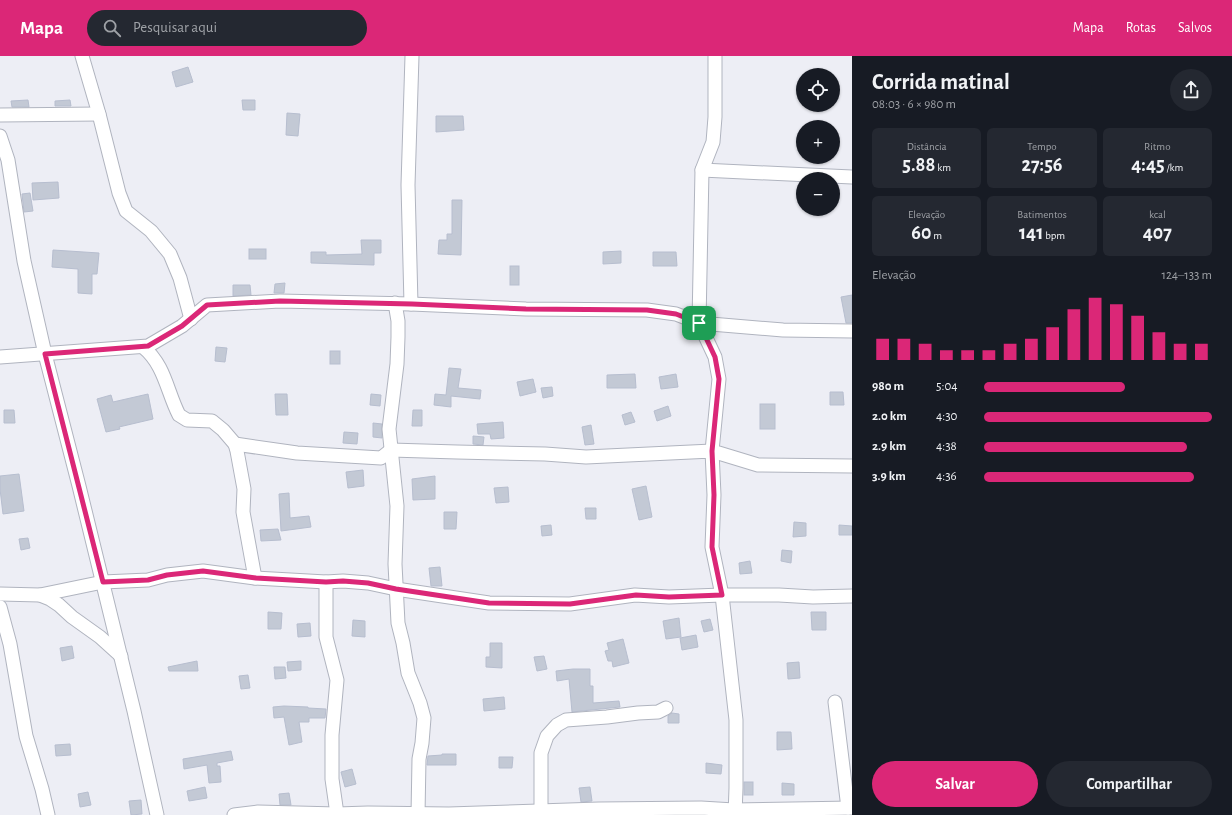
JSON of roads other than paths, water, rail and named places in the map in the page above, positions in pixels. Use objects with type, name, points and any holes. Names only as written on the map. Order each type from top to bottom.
[{"type":"street","points":[[82,56],[99,114],[119,193],[126,211],[151,231],[170,254],[180,278],[191,318]]},
{"type":"street","points":[[412,56],[408,185],[412,304]]},
{"type":"street","points":[[715,56],[715,117],[713,142],[702,170],[699,323],[715,357],[719,379],[712,451],[714,495],[712,547],[722,595],[736,720],[735,813]]},
{"type":"street","points":[[0,115],[99,114]]},
{"type":"street","points":[[0,136],[8,160],[24,262],[45,354],[103,582],[158,815]]},
{"type":"street","points":[[702,170],[852,177]]},
{"type":"street","points":[[0,357],[143,347],[148,346],[170,334],[207,305],[280,301],[394,303],[526,309],[647,310],[676,314],[699,323],[783,330],[852,331]]},
{"type":"street","points":[[394,303],[398,321],[397,364],[389,429],[396,506],[396,589],[398,623],[408,673],[420,703],[424,718],[419,759],[418,814]]},
{"type":"street","points":[[143,347],[159,364],[179,415],[187,420],[212,421],[223,430],[235,444],[244,489],[243,512],[256,578]]},
{"type":"street","points":[[235,444],[297,454],[381,458],[391,450],[545,454],[586,457],[712,451],[758,465],[852,466]]},
{"type":"street","points":[[0,594],[40,595],[103,582],[148,580],[167,575],[203,571],[256,578],[368,583],[396,589],[489,603],[570,604],[636,595],[669,597],[722,595],[779,595],[813,597],[852,596]]},
{"type":"street","points":[[326,582],[326,637],[337,680],[332,735],[332,779],[337,814]]},
{"type":"street","points":[[40,595],[59,605],[72,617],[100,637],[120,656]]},
{"type":"street","points":[[0,607],[10,644],[26,736],[48,815]]},
{"type":"street","points":[[234,815],[656,812],[701,808],[735,813],[850,808],[835,702]]},
{"type":"street","points":[[541,813],[541,753],[547,736],[557,725],[566,720],[607,718],[638,712],[658,712],[666,708]]}]
